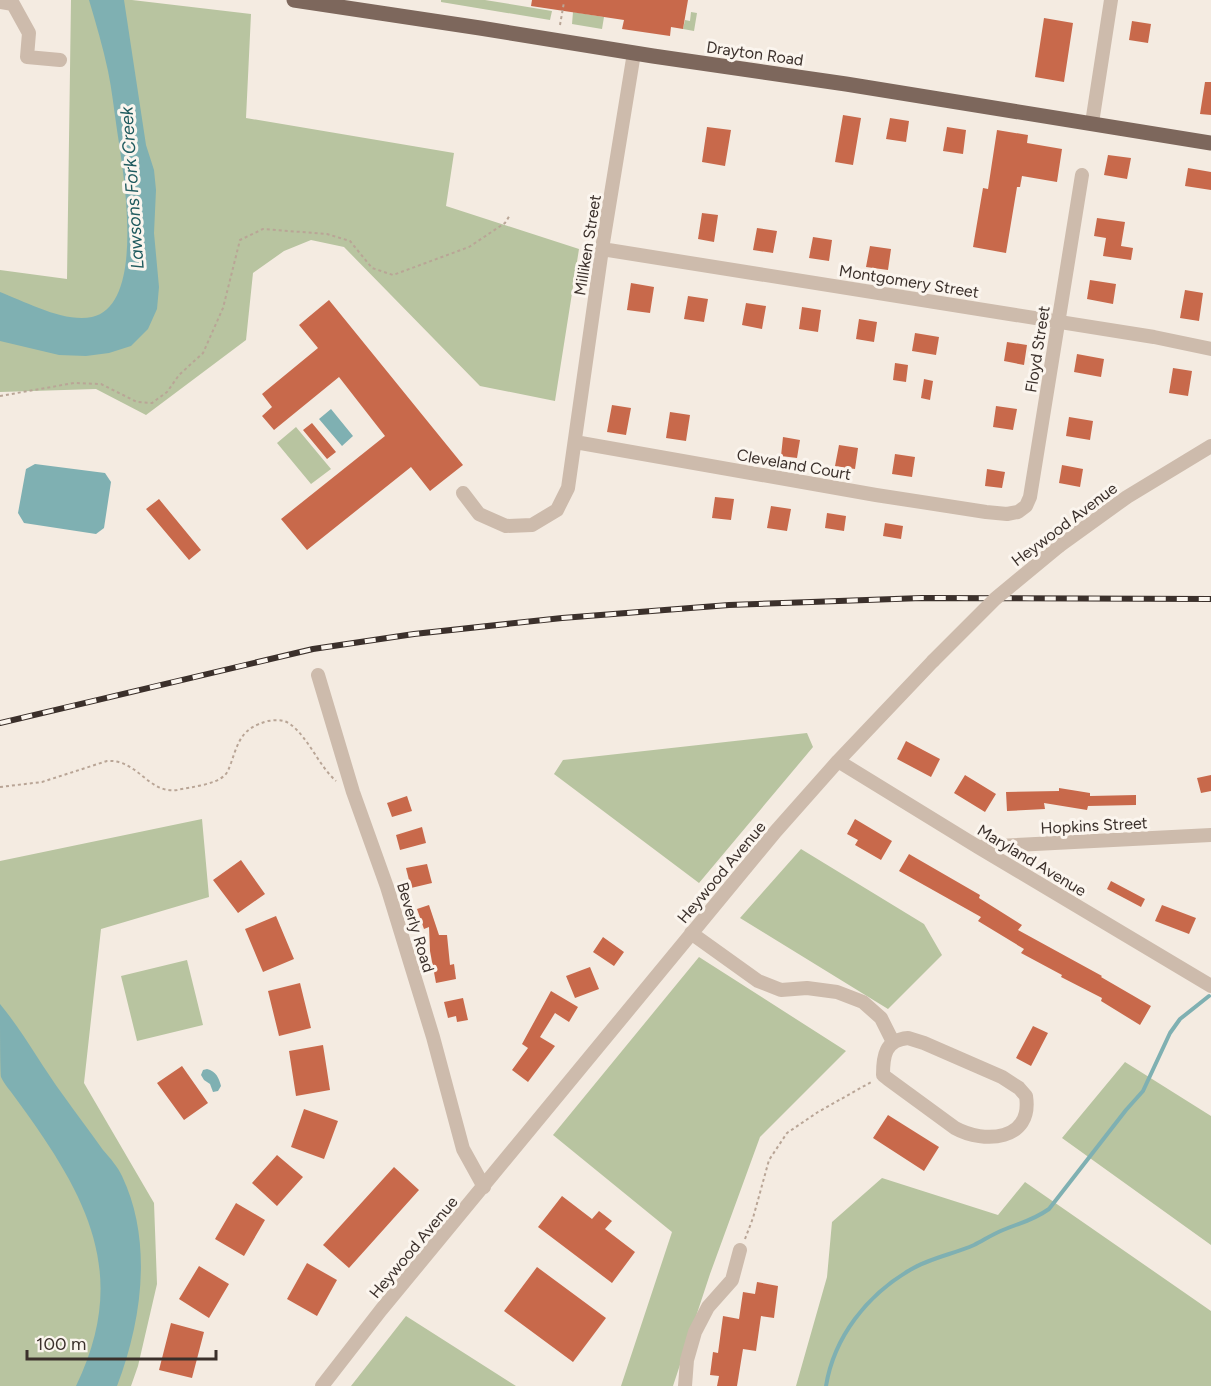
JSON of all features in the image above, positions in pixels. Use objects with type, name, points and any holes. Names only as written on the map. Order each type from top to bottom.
[{"type":"main road","name":"Drayton Road","points":[[294,0],[846,84],[1211,143]]},
{"type":"street","points":[[1092,123],[1111,0]]},
{"type":"street","points":[[0,2],[13,4],[29,33],[27,57],[60,60]]},
{"type":"street","name":"Milliken Street","points":[[463,493],[479,513],[506,526],[532,525],[557,510],[569,483],[602,249],[634,53]]},
{"type":"street","name":"Floyd Street","points":[[1007,514],[1022,510],[1030,497],[1082,175]]},
{"type":"street","name":"Montgomery Street","points":[[602,249],[1058,321],[1211,349]]},
{"type":"street","name":"Cleveland Court","points":[[575,442],[876,495],[1007,514]]},
{"type":"street","name":"Heywood Avenue","points":[[322,1386],[381,1310],[838,760],[995,599],[1059,546],[1127,496],[1211,446]]},
{"type":"street","name":"Beverly Road","points":[[318,675],[353,792],[387,886],[433,1037],[463,1149],[484,1187]]},
{"type":"street","name":"Maryland Avenue","points":[[838,760],[978,847],[1211,986]]},
{"type":"street","name":"Hopkins Street","points":[[978,847],[1211,836]]},
{"type":"street","points":[[692,933],[758,981],[781,990],[807,988],[837,992],[863,1002],[881,1018],[893,1042]]},
{"type":"street","points":[[900,1039],[914,1039],[1002,1077],[1019,1088],[1026,1096],[1026,1112],[1018,1126],[1004,1135],[992,1138],[972,1136],[955,1128],[883,1075],[884,1054],[893,1042],[900,1039]]},
{"type":"street","points":[[685,1386],[687,1360],[695,1332],[708,1307],[732,1280],[740,1250]]},
{"type":"path","points":[[560,26],[564,2]]},
{"type":"path","points":[[0,396],[74,383],[101,384],[137,402],[152,403],[167,392],[179,375],[203,353],[223,308],[240,240],[263,229],[327,234],[350,241],[372,268],[393,275],[469,247],[506,223],[510,215]]},
{"type":"path","points":[[0,787],[42,782],[107,761],[117,760],[128,764],[155,786],[165,790],[219,780],[227,773],[238,741],[248,729],[275,720],[287,722],[297,729],[332,778],[343,788],[353,792]]},
{"type":"path","points":[[740,1250],[753,1218],[769,1160],[786,1133],[883,1075]]},
{"type":"green space","points":[[71,0],[132,0],[251,14],[246,118],[454,153],[446,206],[579,249],[555,401],[480,386],[344,247],[311,240],[284,251],[253,273],[246,340],[146,415],[96,389],[0,392],[0,270],[67,279]]},
{"type":"green space","points":[[441,0],[485,0],[552,11],[550,20],[441,2]]},
{"type":"green space","points":[[573,12],[604,17],[602,29],[572,24]]},
{"type":"green space","points":[[691,12],[697,13],[694,31],[683,29],[685,20],[690,21]]},
{"type":"green space","points":[[296,427],[331,469],[311,484],[277,443]]},
{"type":"green space","points":[[807,733],[813,747],[699,883],[554,774],[563,760]]},
{"type":"green space","points":[[202,819],[209,897],[101,929],[84,1083],[154,1203],[157,1284],[138,1366],[131,1386],[0,1386],[0,861]]},
{"type":"green space","points":[[801,849],[924,924],[942,955],[888,1009],[740,918]]},
{"type":"green space","points":[[699,957],[846,1051],[760,1137],[710,1274],[673,1386],[621,1386],[672,1232],[553,1135]]},
{"type":"green space","points":[[187,960],[203,1025],[137,1041],[121,976]]},
{"type":"green space","points":[[1125,1062],[1211,1116],[1211,1245],[1062,1138]]},
{"type":"green space","points":[[882,1178],[998,1215],[1025,1182],[1211,1311],[1211,1386],[796,1386],[827,1277],[832,1222]]},
{"type":"green space","points":[[406,1316],[516,1386],[351,1386]]},
{"type":"water","name":"Lawsons Fork Creek","points":[[89,0],[124,0],[146,145],[154,170],[156,190],[154,233],[159,287],[157,309],[148,329],[131,346],[109,353],[86,356],[59,355],[0,341],[0,292],[58,314],[81,318],[92,317],[109,307],[120,288],[126,263],[127,234],[123,174],[108,71]]},
{"type":"water","points":[[331,409],[353,436],[342,446],[319,419]]},
{"type":"water","points":[[35,464],[105,473],[111,482],[104,528],[96,534],[24,523],[18,513],[26,469]]},
{"type":"water","points":[[0,1004],[63,1095],[114,1163],[132,1201],[141,1254],[138,1308],[126,1361],[117,1386],[76,1386],[90,1351],[98,1319],[101,1287],[98,1257],[90,1227],[62,1168],[1,1077]]},
{"type":"water","points":[[203,1070],[213,1071],[218,1078],[221,1086],[218,1091],[213,1092],[210,1084],[201,1075]]},
{"type":"building","points":[[532,0],[688,0],[683,29],[671,27],[670,36],[622,29],[624,20],[531,6]]},
{"type":"building","points":[[1044,18],[1073,23],[1064,82],[1035,77]]},
{"type":"building","points":[[1132,21],[1151,24],[1148,43],[1129,40]]},
{"type":"building","points":[[1205,82],[1211,82],[1211,115],[1200,114]]},
{"type":"building","points":[[843,115],[861,118],[853,165],[835,162]]},
{"type":"building","points":[[890,118],[909,121],[906,142],[886,139]]},
{"type":"building","points":[[707,127],[731,130],[725,166],[702,162]]},
{"type":"building","points":[[947,127],[966,130],[963,154],[943,151]]},
{"type":"building","points":[[997,130],[1028,135],[1027,143],[1062,149],[1057,182],[1022,176],[1020,187],[1017,187],[1006,253],[973,247],[983,188],[988,189]]},
{"type":"building","points":[[1108,155],[1131,158],[1127,179],[1104,175]]},
{"type":"building","points":[[1188,168],[1211,172],[1211,190],[1185,186]]},
{"type":"building","points":[[702,213],[718,215],[714,242],[698,239]]},
{"type":"building","points":[[1097,218],[1125,222],[1121,246],[1133,248],[1131,260],[1103,256],[1106,238],[1094,236]]},
{"type":"building","points":[[757,228],[777,231],[773,253],[753,250]]},
{"type":"building","points":[[813,237],[832,240],[829,261],[809,258]]},
{"type":"building","points":[[870,246],[891,249],[888,270],[866,267]]},
{"type":"building","points":[[1090,280],[1116,284],[1113,304],[1087,299]]},
{"type":"building","points":[[631,283],[654,287],[650,313],[627,310]]},
{"type":"building","points":[[1185,290],[1203,293],[1199,321],[1180,318]]},
{"type":"building","points":[[688,296],[708,299],[704,322],[684,319]]},
{"type":"building","points":[[329,300],[463,465],[430,491],[411,467],[307,550],[281,519],[385,436],[339,377],[274,430],[262,416],[272,407],[262,394],[318,348],[299,325]]},
{"type":"building","points":[[746,303],[766,306],[762,329],[742,325]]},
{"type":"building","points":[[802,307],[821,310],[818,332],[799,329]]},
{"type":"building","points":[[859,319],[877,322],[874,342],[856,339]]},
{"type":"building","points":[[915,333],[939,337],[936,355],[912,351]]},
{"type":"building","points":[[1007,342],[1027,345],[1024,365],[1004,361]]},
{"type":"building","points":[[1077,354],[1104,359],[1101,377],[1074,372]]},
{"type":"building","points":[[895,363],[908,365],[906,382],[893,380]]},
{"type":"building","points":[[1173,368],[1192,371],[1188,396],[1169,393]]},
{"type":"building","points":[[924,379],[933,381],[930,400],[921,398]]},
{"type":"building","points":[[612,405],[631,408],[626,435],[607,432]]},
{"type":"building","points":[[996,406],[1017,409],[1013,430],[993,427]]},
{"type":"building","points":[[670,412],[690,415],[686,441],[666,438]]},
{"type":"building","points":[[1069,417],[1093,421],[1090,440],[1066,436]]},
{"type":"building","points":[[312,423],[336,452],[327,459],[303,430]]},
{"type":"building","points":[[783,437],[800,440],[797,458],[781,456]]},
{"type":"building","points":[[839,445],[858,448],[855,469],[835,466]]},
{"type":"building","points":[[895,454],[915,457],[912,477],[892,474]]},
{"type":"building","points":[[1062,465],[1083,469],[1080,487],[1059,483]]},
{"type":"building","points":[[987,469],[1005,472],[1002,488],[985,486]]},
{"type":"building","points":[[715,497],[734,499],[731,520],[712,518]]},
{"type":"building","points":[[159,499],[201,550],[189,560],[146,509]]},
{"type":"building","points":[[771,506],[791,509],[787,531],[767,528]]},
{"type":"building","points":[[827,513],[846,516],[844,531],[825,528]]},
{"type":"building","points":[[885,523],[903,526],[901,539],[883,536]]},
{"type":"building","points":[[906,741],[940,759],[931,777],[897,759]]},
{"type":"building","points":[[965,775],[996,794],[985,812],[954,793]]},
{"type":"building","points":[[1211,775],[1211,791],[1201,793],[1197,778]]},
{"type":"building","points":[[1059,788],[1090,793],[1090,796],[1136,795],[1136,805],[1088,806],[1087,810],[1044,803],[1045,809],[1007,811],[1006,792],[1059,791]]},
{"type":"building","points":[[407,796],[412,811],[392,817],[387,803]]},
{"type":"building","points":[[855,819],[892,841],[881,860],[855,845],[858,840],[847,834]]},
{"type":"building","points":[[422,827],[426,843],[400,850],[396,835]]},
{"type":"building","points":[[909,854],[980,895],[979,898],[1022,925],[1018,930],[1151,1006],[1140,1025],[1101,1001],[1102,998],[1021,953],[1024,949],[978,921],[981,917],[899,871]]},
{"type":"building","points":[[241,860],[265,894],[238,913],[213,880]]},
{"type":"building","points":[[427,864],[432,883],[411,888],[406,868]]},
{"type":"building","points":[[1111,881],[1145,899],[1141,907],[1107,889]]},
{"type":"building","points":[[429,905],[439,935],[447,935],[450,965],[454,964],[456,979],[436,983],[430,951],[429,927],[424,929],[417,909]]},
{"type":"building","points":[[1162,905],[1196,918],[1189,934],[1155,921]]},
{"type":"building","points":[[276,916],[294,959],[263,972],[245,929]]},
{"type":"building","points":[[603,937],[624,952],[614,966],[593,952]]},
{"type":"building","points":[[590,967],[599,989],[575,998],[566,976]]},
{"type":"building","points":[[300,983],[311,1028],[279,1036],[268,991]]},
{"type":"building","points":[[551,991],[578,1007],[569,1022],[555,1013],[540,1037],[555,1046],[528,1082],[512,1070],[528,1048],[522,1044]]},
{"type":"building","points":[[463,998],[468,1020],[457,1022],[456,1016],[448,1018],[444,1002]]},
{"type":"building","points":[[1033,1026],[1048,1033],[1031,1066],[1016,1058]]},
{"type":"building","points":[[323,1045],[330,1090],[296,1096],[289,1051]]},
{"type":"building","points":[[182,1066],[208,1103],[184,1120],[157,1083]]},
{"type":"building","points":[[304,1109],[338,1121],[324,1159],[291,1147]]},
{"type":"building","points":[[888,1115],[939,1147],[924,1171],[873,1138]]},
{"type":"building","points":[[277,1155],[303,1177],[277,1206],[252,1183]]},
{"type":"building","points":[[394,1167],[419,1190],[349,1268],[323,1245]]},
{"type":"building","points":[[562,1196],[592,1219],[599,1211],[612,1221],[605,1229],[635,1252],[612,1283],[538,1227]]},
{"type":"building","points":[[236,1203],[265,1220],[244,1256],[215,1239]]},
{"type":"building","points":[[307,1263],[337,1280],[317,1316],[287,1299]]},
{"type":"building","points":[[199,1266],[229,1284],[209,1318],[179,1299]]},
{"type":"building","points":[[537,1267],[606,1318],[573,1362],[504,1311]]},
{"type":"building","points":[[757,1282],[778,1286],[774,1318],[761,1316],[756,1351],[743,1349],[737,1386],[717,1386],[719,1376],[710,1375],[713,1352],[718,1353],[723,1316],[739,1319],[743,1292],[755,1294]]},
{"type":"building","points":[[171,1323],[204,1332],[192,1378],[159,1370]]},
{"type":"waterway","points":[[826,1386],[836,1351],[845,1334],[867,1305],[894,1280],[917,1266],[974,1245],[1049,1209],[1143,1091],[1170,1033],[1180,1019],[1209,996]]},
{"type":"railway","points":[[0,723],[313,649],[414,634],[562,618],[729,605],[922,598],[1211,599]]}]
